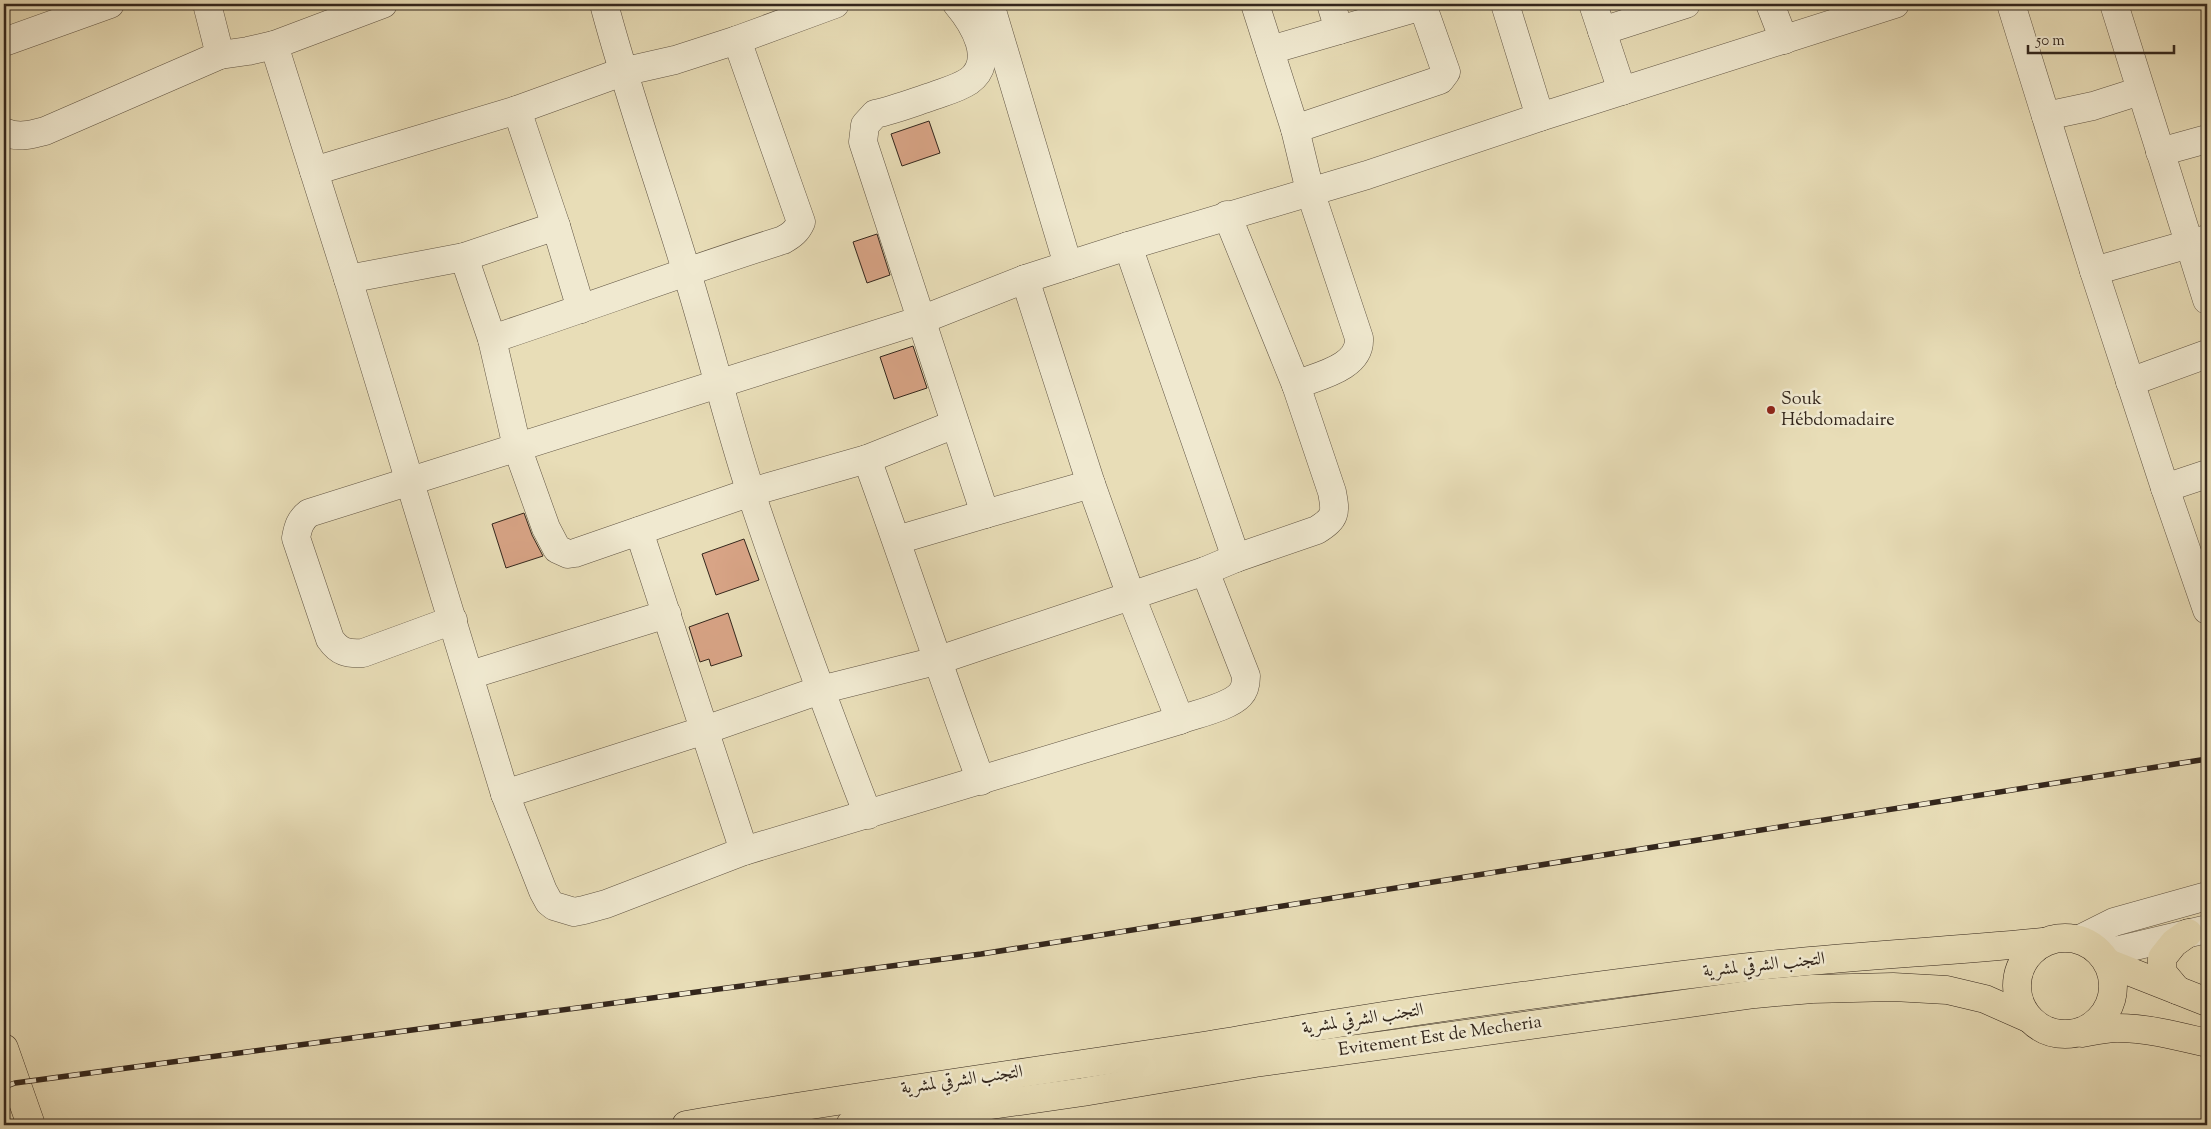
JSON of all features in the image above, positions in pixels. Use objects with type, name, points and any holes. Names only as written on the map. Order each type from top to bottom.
[{"type":"main road","points":[[2177,990],[2162,972],[2162,958],[2174,943],[2198,931]]},
{"type":"main road","points":[[2207,1002],[2061,937],[2043,942],[2028,953],[2019,968],[2016,986],[2019,1003],[2028,1018],[2042,1029],[2058,1034],[2075,1034],[2116,1028],[2138,1029],[2162,1032],[2207,1043]]},
{"type":"main road","name":"التجنب الشرقي لمشرية","points":[[686,1125],[952,1082],[1225,1043],[1339,1023],[1600,986],[1745,967],[1871,955],[1969,950],[2043,942]]},
{"type":"main road","points":[[2075,1034],[2092,1027],[2104,1014],[2112,998],[2113,980],[2096,952]]},
{"type":"main road","name":"Evitement Est de Mecheria","points":[[850,1125],[1084,1092],[1255,1063],[1755,994],[1812,989],[1894,987],[1947,990],[1985,999],[2028,1018]]},
{"type":"main road","points":[[4,1048],[31,1125]]},
{"type":"street","points":[[4,42],[110,4]]},
{"type":"street","points":[[207,4],[220,55]]},
{"type":"street","points":[[4,132],[14,136],[45,131],[220,55],[248,52],[274,45],[382,4]]},
{"type":"street","points":[[604,4],[622,72],[686,271],[751,492],[820,690],[868,815]]},
{"type":"street","points":[[314,171],[517,110],[622,72],[675,60],[737,40],[835,4]]},
{"type":"street","points":[[957,4],[978,39],[983,53],[979,68],[971,80],[958,87],[875,114],[869,119],[862,133],[863,142],[984,514]]},
{"type":"street","points":[[990,4],[1068,265]]},
{"type":"street","points":[[1255,4],[1295,129],[1310,192],[1354,319],[1360,345],[1357,353],[1344,365],[1296,385]]},
{"type":"street","points":[[1331,4],[1339,30]]},
{"type":"street","points":[[1505,4],[1540,117]]},
{"type":"street","points":[[1593,4],[1622,91]]},
{"type":"street","points":[[1602,31],[1686,4]]},
{"type":"street","points":[[1770,4],[1784,40]]},
{"type":"street","points":[[453,620],[362,652],[350,654],[341,651],[330,639],[296,538],[303,518],[310,512],[921,320],[1025,279],[1068,265],[1227,215],[1367,175],[1540,117],[1895,4]]},
{"type":"street","points":[[2011,4],[2130,382],[2165,488],[2206,599]]},
{"type":"street","points":[[2114,4],[2160,152],[2198,241],[2207,300]]},
{"type":"street","points":[[1270,50],[1422,5],[1446,72],[1440,80],[1295,129]]},
{"type":"street","points":[[492,339],[580,310],[686,271],[782,240],[793,234],[801,222],[737,40]]},
{"type":"street","points":[[274,45],[410,480],[505,794],[549,902],[554,906],[574,912],[606,904],[744,851],[1180,720],[1229,702],[1240,696],[1246,686],[1246,676],[1205,571]]},
{"type":"street","points":[[2046,116],[2093,106],[2140,91]]},
{"type":"street","points":[[517,110],[556,226],[580,310]]},
{"type":"street","points":[[2160,152],[2207,140]]},
{"type":"street","points":[[505,794],[705,730],[820,690],[936,661],[1205,571],[1236,558],[1317,530],[1328,523],[1333,516],[1335,508],[1332,492],[1296,385],[1227,215]]},
{"type":"street","points":[[348,279],[464,257],[556,226]]},
{"type":"street","points":[[2094,270],[2198,241]]},
{"type":"street","points":[[1128,246],[1236,558]]},
{"type":"street","points":[[464,257],[492,339],[517,447],[552,543],[562,553],[575,553],[751,492],[867,459],[955,424]]},
{"type":"street","points":[[1025,279],[1091,484],[1131,596],[1180,720]]},
{"type":"street","points":[[2130,382],[2207,354]]},
{"type":"street","points":[[867,459],[897,540],[936,661],[981,781]]},
{"type":"street","points":[[2165,488],[2207,474]]},
{"type":"street","points":[[897,540],[1091,484]]},
{"type":"street","points":[[639,531],[744,851]]},
{"type":"street","points":[[470,675],[667,614]]},
{"type":"street","points":[[2096,952],[2114,922],[2207,896]]},
{"type":"street","points":[[2096,952],[2198,931]]},
{"type":"building","points":[[929,121],[940,153],[902,166],[891,134]]},
{"type":"building","points":[[877,234],[890,275],[867,283],[853,242]]},
{"type":"building","points":[[913,346],[927,388],[894,399],[880,357]]},
{"type":"building","points":[[524,513],[532,535],[543,556],[506,568],[492,524]]},
{"type":"building","points":[[744,539],[759,580],[716,595],[702,554]]},
{"type":"building","points":[[728,613],[742,656],[711,666],[709,659],[700,662],[689,627]]},
{"type":"railway","points":[[4,1087],[15,1083],[981,954],[2207,759]]},
{"type":"place","name":"Souk Hébdomadaire","points":[[1771,410]]}]
